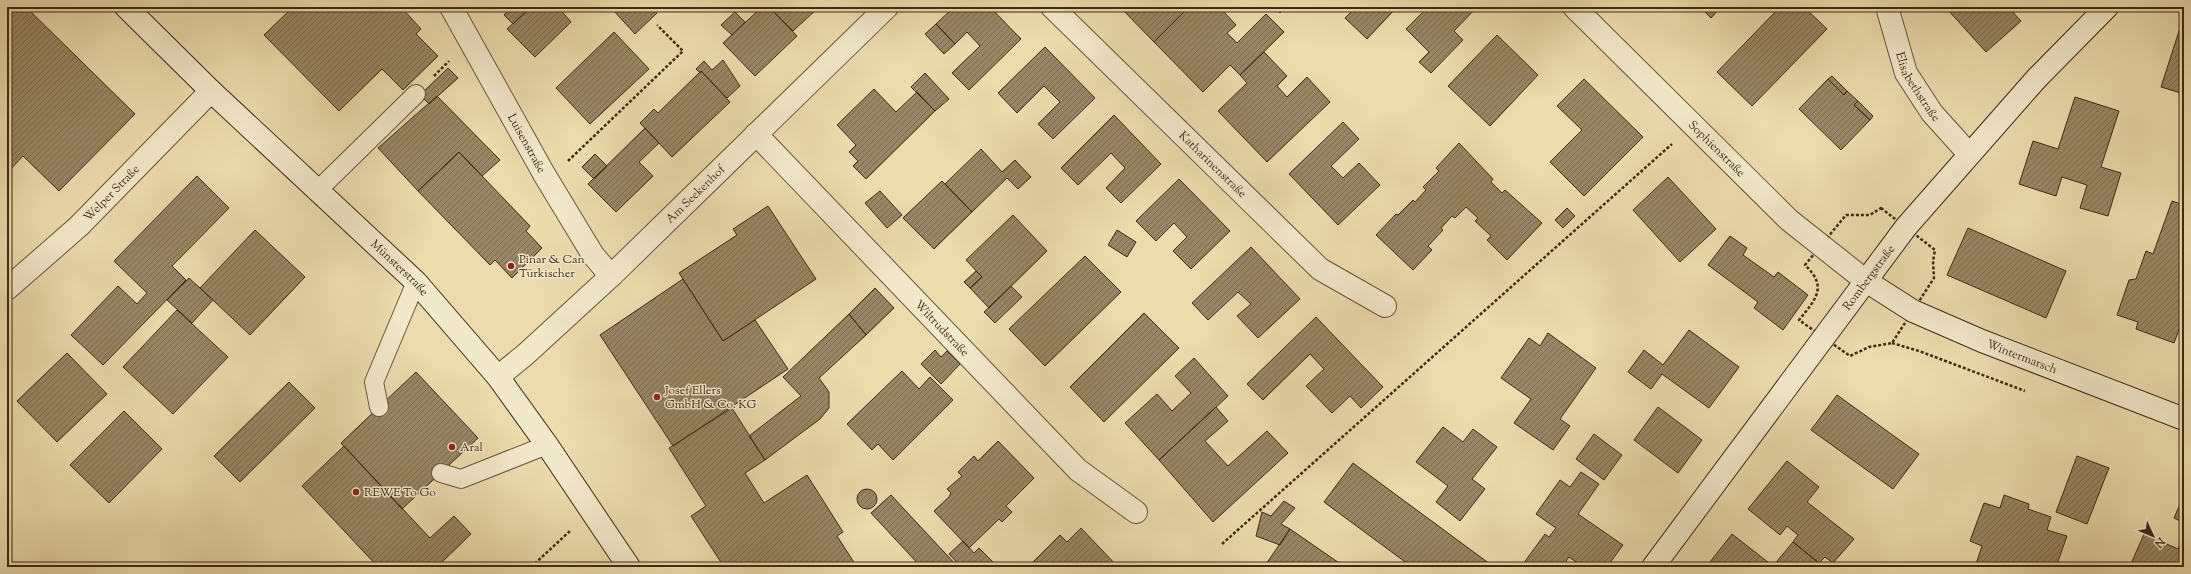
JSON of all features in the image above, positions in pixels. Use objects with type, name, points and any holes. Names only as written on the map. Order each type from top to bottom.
[{"type":"street","name":"Münsterstraße","points":[[126,7],[211,91],[416,282],[498,377],[547,445],[629,567]]},
{"type":"street","name":"Luisenstraße","points":[[451,7],[544,174],[593,255],[611,276]]},
{"type":"street","name":"Am Seekenhof","points":[[498,377],[526,354],[611,276],[887,7]]},
{"type":"street","name":"Katharinenstraße","points":[[1052,7],[1320,269],[1385,306]]},
{"type":"street","name":"Sophienstraße","points":[[1574,7],[1694,125],[1749,183],[1788,220],[1866,281]]},
{"type":"street","name":"Elisabethstraße","points":[[1887,7],[1906,73],[1932,113],[1969,154]]},
{"type":"street","name":"Rombergstraße","points":[[1653,567],[1906,228],[1969,154],[2037,78],[2107,7]]},
{"type":"street","name":"Welper Straße","points":[[7,289],[79,226],[211,91]]},
{"type":"street","name":"Wiltrudstraße","points":[[756,134],[1078,470],[1136,512]]},
{"type":"street","name":"Wintermarsch","points":[[1866,281],[1912,310],[1982,341],[2184,419]]},
{"type":"lane","points":[[318,190],[416,94]]},
{"type":"lane","points":[[379,407],[374,382],[416,282]]},
{"type":"lane","points":[[441,473],[461,479],[547,445]]},
{"type":"path","points":[[544,174],[566,163],[683,51],[657,25]]},
{"type":"path","points":[[416,94],[470,41]]},
{"type":"path","points":[[1222,544],[1694,125]]},
{"type":"path","points":[[531,567],[571,530],[594,515]]},
{"type":"building","points":[[7,7],[26,7],[135,114],[59,191],[23,156],[7,173]]},
{"type":"building","points":[[293,7],[401,7],[421,29],[416,34],[438,56],[403,90],[382,69],[339,111],[264,35]]},
{"type":"building","points":[[512,7],[531,7],[513,24],[504,15]]},
{"type":"building","points":[[531,7],[558,7],[571,22],[535,57],[507,29]]},
{"type":"building","points":[[605,7],[616,7],[610,12]]},
{"type":"building","points":[[616,7],[651,7],[657,13],[635,34],[613,10]]},
{"type":"building","points":[[762,7],[769,7],[797,36],[755,76],[723,43]]},
{"type":"building","points":[[769,7],[815,7],[817,9],[793,31]]},
{"type":"building","points":[[954,7],[990,7],[1021,39],[969,90],[952,73],[980,46],[967,32],[955,44],[936,24]]},
{"type":"building","points":[[1120,7],[1189,7],[1154,42]]},
{"type":"building","points":[[1189,7],[1225,7],[1222,10],[1236,25],[1227,33],[1237,43],[1266,14],[1284,32],[1240,75],[1230,65],[1203,92],[1154,42]]},
{"type":"building","points":[[1275,7],[1286,7],[1280,13]]},
{"type":"building","points":[[1356,7],[1397,7],[1367,39],[1345,18]]},
{"type":"building","points":[[1428,7],[1477,7],[1454,31],[1463,40],[1431,73],[1419,62],[1429,52],[1406,29]]},
{"type":"building","points":[[1700,7],[1721,7],[1711,18]]},
{"type":"building","points":[[1780,7],[1804,7],[1827,29],[1752,106],[1717,72]]},
{"type":"building","points":[[1949,7],[2008,7],[2021,21],[1986,52],[1947,9]]},
{"type":"building","points":[[735,12],[745,22],[732,35],[721,25]]},
{"type":"building","points":[[936,24],[955,44],[944,54],[925,34]]},
{"type":"building","points":[[2181,25],[2184,26],[2184,94],[2161,87]]},
{"type":"building","points":[[614,32],[649,69],[590,124],[556,88]]},
{"type":"building","points":[[1497,35],[1538,75],[1490,126],[1448,86]]},
{"type":"building","points":[[1045,47],[1095,98],[1053,139],[1038,124],[1060,102],[1044,86],[1017,113],[998,93]]},
{"type":"building","points":[[1264,52],[1287,76],[1277,86],[1287,97],[1307,77],[1330,102],[1267,162],[1218,111],[1247,83],[1240,75]]},
{"type":"building","points":[[723,60],[740,86],[727,98],[701,71],[700,73],[696,69],[704,61],[712,70]]},
{"type":"building","points":[[448,68],[458,78],[429,104],[420,95]]},
{"type":"building","points":[[701,71],[730,102],[672,157],[640,123],[654,109],[658,113]]},
{"type":"building","points":[[925,73],[949,99],[935,111],[911,87]]},
{"type":"building","points":[[1832,76],[1847,91],[1844,95],[1828,79]]},
{"type":"building","points":[[1584,79],[1643,137],[1584,196],[1550,162],[1582,130],[1557,106]]},
{"type":"building","points":[[1828,79],[1844,95],[1847,91],[1858,101],[1854,105],[1870,120],[1841,150],[1799,109]]},
{"type":"building","points":[[874,89],[896,112],[917,92],[935,111],[866,179],[853,166],[858,161],[849,152],[856,145],[837,125]]},
{"type":"building","points":[[437,96],[500,160],[482,176],[459,152],[418,191],[378,148]]},
{"type":"building","points":[[2075,97],[2119,111],[2101,167],[2121,173],[2108,216],[2080,208],[2087,185],[2062,177],[2056,196],[2019,184],[2033,141],[2058,149]]},
{"type":"building","points":[[1858,101],[1873,116],[1870,120],[1854,105]]},
{"type":"building","points":[[1114,115],[1161,164],[1121,203],[1106,188],[1125,168],[1111,153],[1078,185],[1061,168]]},
{"type":"building","points":[[1343,122],[1359,139],[1331,166],[1343,178],[1359,163],[1380,185],[1338,225],[1289,174]]},
{"type":"building","points":[[645,128],[659,143],[639,162],[653,176],[616,212],[588,184]]},
{"type":"building","points":[[1459,143],[1493,179],[1491,182],[1502,193],[1505,190],[1542,223],[1507,260],[1487,240],[1491,236],[1475,221],[1478,218],[1466,207],[1455,218],[1452,216],[1441,228],[1443,230],[1428,246],[1432,250],[1413,270],[1376,235],[1396,214],[1398,215],[1413,200],[1415,202],[1426,190],[1423,187],[1439,171],[1436,168]]},
{"type":"building","points":[[981,149],[1002,172],[1015,160],[1031,177],[1018,189],[1007,178],[972,212],[945,184]]},
{"type":"building","points":[[459,152],[530,226],[526,231],[542,248],[512,278],[495,260],[490,265],[418,191]]},
{"type":"building","points":[[595,154],[607,166],[594,179],[582,167]]},
{"type":"building","points":[[197,176],[229,208],[172,266],[186,280],[103,365],[71,335],[118,286],[137,304],[147,293],[114,261]]},
{"type":"building","points":[[1668,177],[1716,229],[1680,262],[1633,210]]},
{"type":"building","points":[[1179,179],[1230,231],[1191,269],[1173,251],[1187,237],[1174,223],[1156,241],[1136,221]]},
{"type":"building","points":[[942,181],[972,212],[934,249],[903,218]]},
{"type":"building","points":[[880,191],[902,215],[887,228],[865,203]]},
{"type":"building","points":[[2172,201],[2184,205],[2184,325],[2181,324],[2174,343],[2136,329],[2138,322],[2117,315],[2129,280],[2136,279],[2146,251],[2153,254]]},
{"type":"building","points":[[768,206],[816,279],[723,341],[679,273],[737,235],[733,229]]},
{"type":"building","points":[[1567,208],[1575,216],[1563,228],[1555,220]]},
{"type":"building","points":[[1013,215],[1047,251],[989,308],[970,288],[982,277],[966,260]]},
{"type":"building","points":[[1968,228],[2066,271],[2046,318],[1947,275]]},
{"type":"building","points":[[255,230],[305,277],[250,335],[200,288]]},
{"type":"building","points":[[1117,230],[1136,242],[1127,257],[1108,245]]},
{"type":"building","points":[[1730,236],[1747,248],[1743,255],[1774,277],[1778,272],[1808,295],[1783,330],[1754,308],[1758,302],[1708,265]]},
{"type":"building","points":[[1251,247],[1300,299],[1258,338],[1237,316],[1251,304],[1238,292],[1208,320],[1192,303]]},
{"type":"building","points":[[1085,256],[1121,292],[1045,366],[1009,329]]},
{"type":"building","points":[[976,271],[982,277],[970,288],[964,282]]},
{"type":"building","points":[[189,278],[213,300],[192,323],[167,300]]},
{"type":"building","points":[[683,279],[723,341],[755,320],[788,369],[673,446],[600,335]]},
{"type":"building","points":[[1011,286],[1022,297],[995,323],[984,312]]},
{"type":"building","points":[[875,288],[894,308],[866,335],[849,314]]},
{"type":"building","points":[[177,310],[228,357],[173,414],[123,367]]},
{"type":"building","points":[[1144,313],[1179,348],[1104,422],[1070,387]]},
{"type":"building","points":[[849,314],[866,335],[819,378],[829,392],[829,408],[820,419],[765,460],[749,436],[801,396],[783,377]]},
{"type":"building","points":[[1316,317],[1383,387],[1361,408],[1350,396],[1332,413],[1306,386],[1324,369],[1310,354],[1263,400],[1247,384]]},
{"type":"building","points":[[1689,330],[1739,367],[1709,408],[1662,374],[1651,389],[1628,372],[1644,350],[1663,365]]},
{"type":"building","points":[[1548,333],[1596,368],[1560,419],[1570,426],[1553,450],[1514,423],[1531,399],[1501,378],[1529,338],[1540,346]]},
{"type":"building","points":[[935,350],[941,357],[947,351],[960,364],[941,384],[921,364]]},
{"type":"building","points":[[67,353],[107,394],[57,442],[17,401]]},
{"type":"building","points":[[1194,358],[1228,396],[1159,460],[1125,423],[1157,394],[1172,411],[1191,393],[1175,376]]},
{"type":"building","points":[[902,371],[919,389],[930,377],[953,400],[893,460],[878,444],[872,450],[847,424]]},
{"type":"building","points":[[416,372],[478,438],[402,509],[341,443]]},
{"type":"building","points":[[289,382],[315,408],[240,482],[214,456]]},
{"type":"building","points":[[1837,395],[1919,454],[1893,489],[1811,430]]},
{"type":"building","points":[[1216,407],[1228,421],[1205,441],[1228,466],[1267,431],[1288,453],[1213,522],[1159,460]]},
{"type":"building","points":[[1658,407],[1702,440],[1678,473],[1634,440]]},
{"type":"building","points":[[732,408],[765,460],[745,473],[764,503],[807,475],[843,532],[837,536],[857,567],[724,567],[691,516],[706,506],[669,448]]},
{"type":"building","points":[[124,411],[162,449],[109,503],[70,465]]},
{"type":"building","points":[[1443,427],[1463,442],[1473,429],[1497,447],[1472,479],[1485,489],[1460,521],[1436,502],[1448,486],[1416,462]]},
{"type":"building","points":[[1594,434],[1622,455],[1604,480],[1576,459]]},
{"type":"building","points":[[998,441],[1034,478],[1006,506],[1012,512],[1002,522],[999,519],[969,548],[934,511],[949,497],[951,493],[947,489],[962,476],[958,472],[974,456],[978,461]]},
{"type":"building","points":[[344,446],[430,538],[454,516],[471,534],[437,567],[378,567],[302,486]]},
{"type":"building","points":[[2077,456],[2109,468],[2087,524],[2056,512]]},
{"type":"building","points":[[1787,461],[1819,487],[1807,502],[1854,539],[1833,563],[1825,557],[1819,563],[1793,542],[1798,535],[1787,526],[1780,535],[1748,509]]},
{"type":"building","points":[[1353,463],[1494,567],[1412,567],[1324,502]]},
{"type":"building","points":[[1581,472],[1599,484],[1578,514],[1623,545],[1607,567],[1583,567],[1569,557],[1562,567],[1527,567],[1523,564],[1545,534],[1549,537],[1556,528],[1536,514],[1560,480],[1570,487]]},
{"type":"building","points":[[867,489],[874,492],[877,499],[874,506],[867,509],[860,506],[857,499],[860,492]]},
{"type":"building","points":[[891,495],[958,567],[921,567],[871,513]]},
{"type":"building","points":[[2004,495],[2029,504],[2028,509],[2051,517],[2047,530],[2067,536],[2056,567],[1984,567],[1976,564],[1982,546],[1970,541],[1984,503],[2000,508]]},
{"type":"building","points":[[2184,495],[2184,523],[2174,518]]},
{"type":"building","points":[[1284,501],[1295,508],[1281,524],[1290,529],[1280,545],[1256,536],[1262,512],[1271,516]]},
{"type":"building","points":[[1081,528],[1118,567],[1028,567],[1060,535],[1067,542]]},
{"type":"building","points":[[1290,529],[1345,567],[1264,567]]},
{"type":"building","points":[[1732,534],[1773,566],[1793,542],[1819,563],[1816,567],[1706,567]]},
{"type":"building","points":[[2144,534],[2178,549],[2184,534],[2184,567],[2130,566]]},
{"type":"building","points":[[963,541],[974,553],[979,548],[998,567],[961,567],[949,554]]},
{"type":"place","name":"Pinar & Can Türkischer","points":[[511,266]]},
{"type":"place","name":"Josef Ellers GmbH & Co. KG","points":[[657,397]]},
{"type":"place","name":"Aral","points":[[452,447]]},
{"type":"place","name":"REWE To Go","points":[[356,492]]}]
